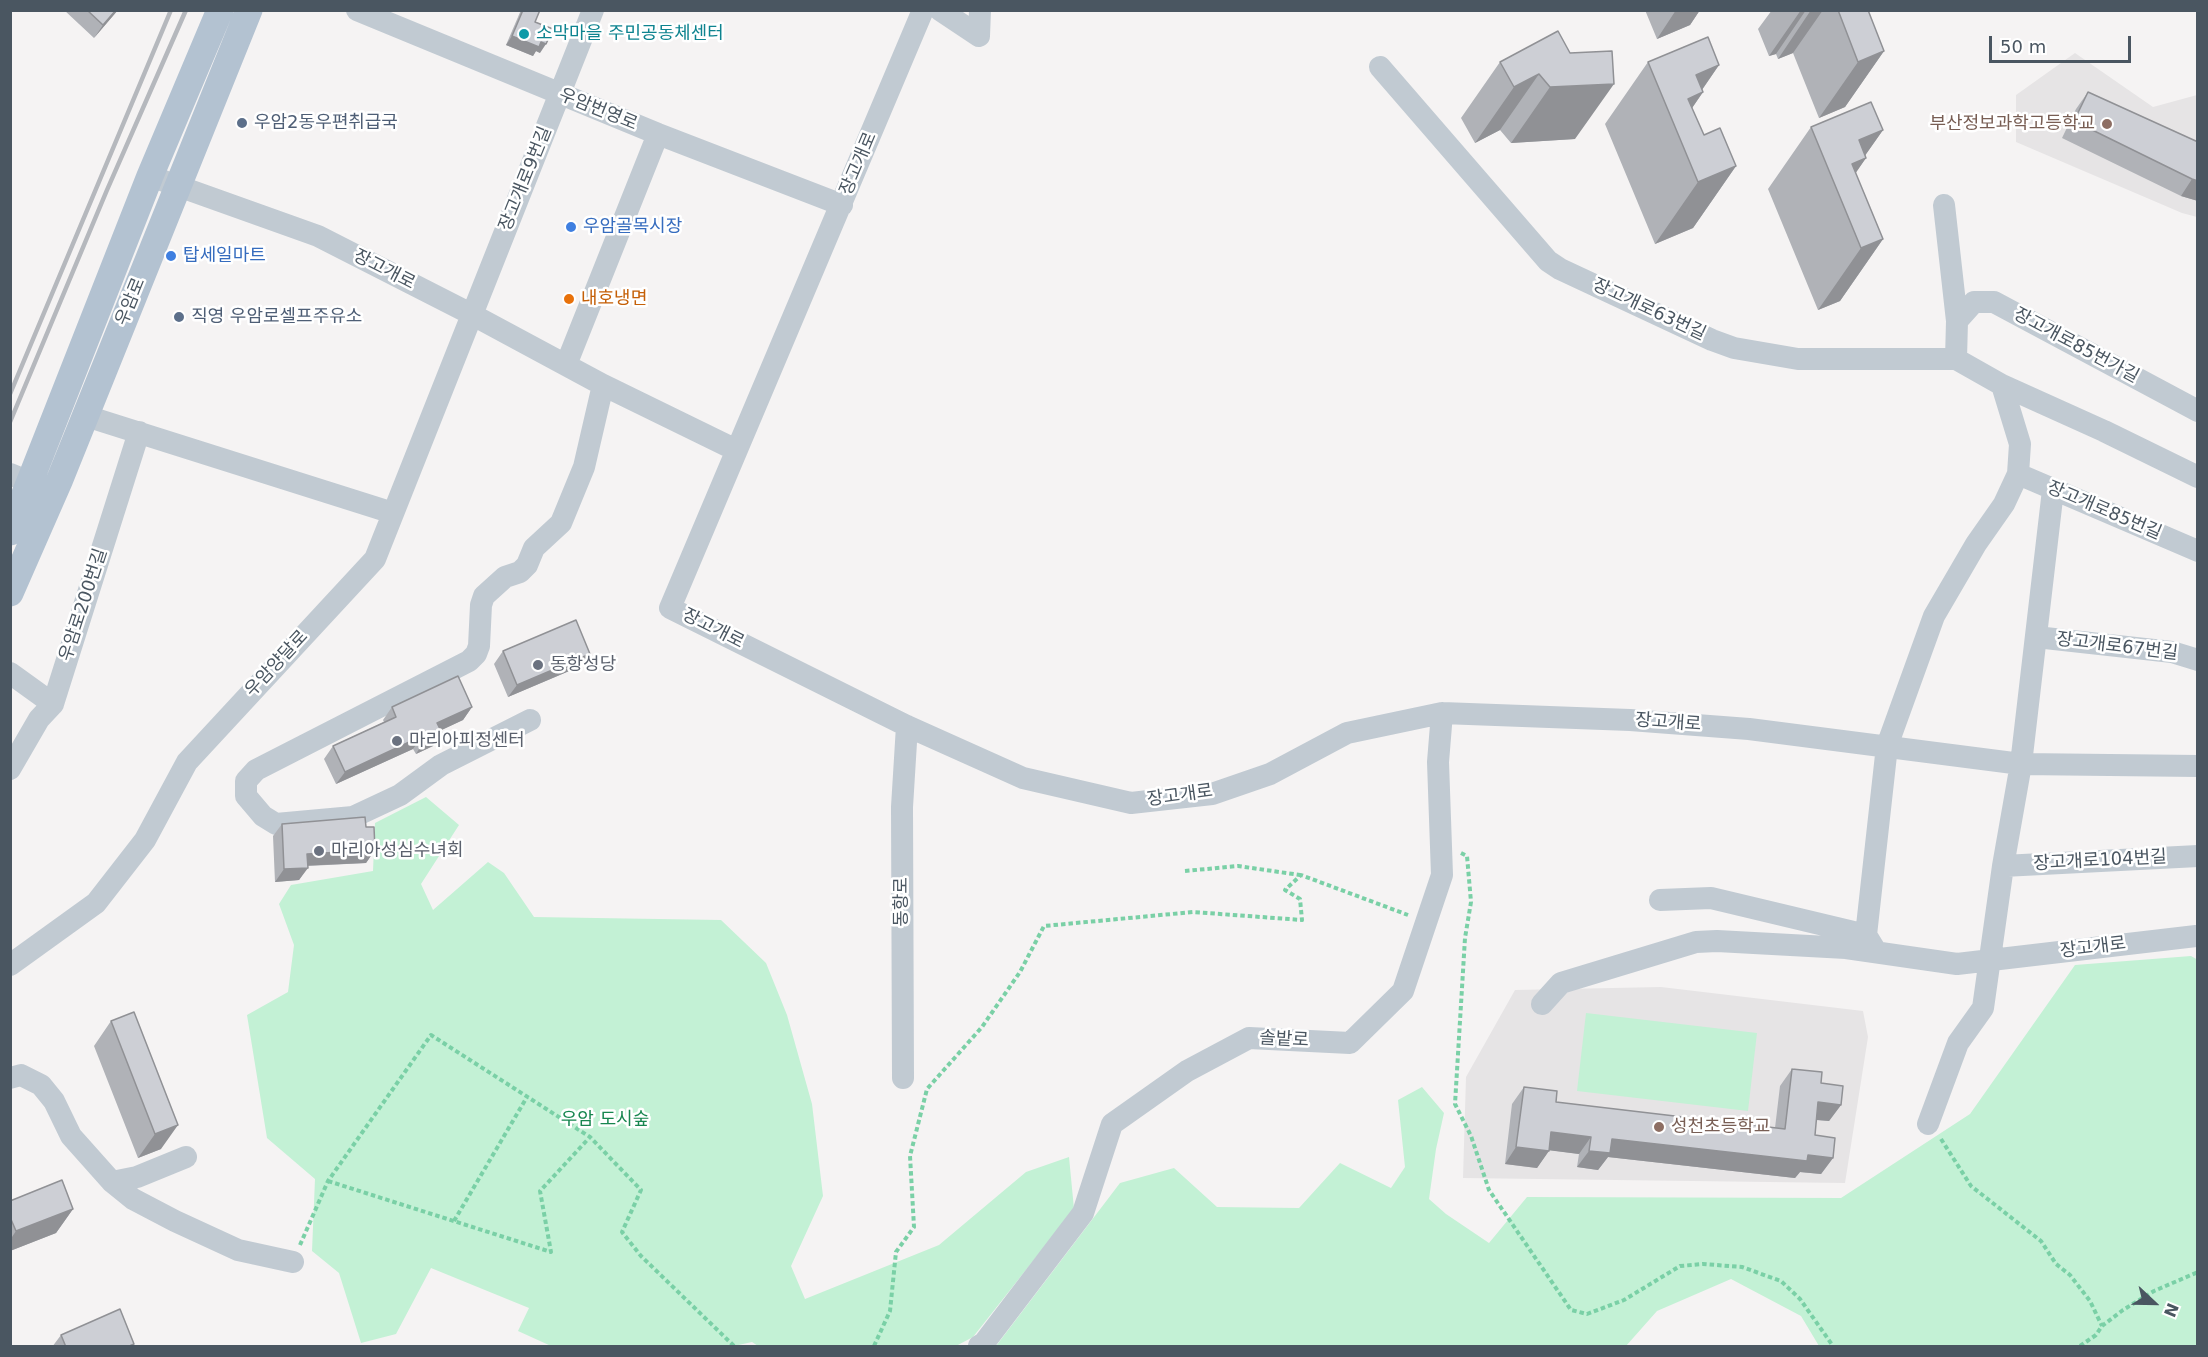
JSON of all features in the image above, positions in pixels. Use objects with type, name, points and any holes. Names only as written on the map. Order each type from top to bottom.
[{"type":"main road","name":"우암로","points":[[10,531],[32,483],[150,176],[220,10]]},
{"type":"main road","name":"우암로","points":[[10,593],[32,483],[86,416],[249,10]]},
{"type":"street","name":"우암번영로","points":[[357,10],[658,134],[842,205]]},
{"type":"street","name":"장고개로9번길","points":[[471,314],[592,10]]},
{"type":"street","name":"장고개로","points":[[923,10],[670,608],[907,726],[1023,778],[1131,803],[1212,794],[1270,774],[1347,733],[1442,713],[1630,720],[1749,729],[2021,764],[2198,766]]},
{"type":"street","points":[[940,10],[979,36],[980,10]]},
{"type":"street","name":"장고개로63번길","points":[[1380,67],[1548,261],[1560,269],[1712,340],[1734,348],[1798,359],[1956,359],[2002,385],[2104,430],[2198,477]]},
{"type":"street","points":[[566,365],[658,134]]},
{"type":"street","name":"장고개로","points":[[150,176],[318,236],[603,385],[736,450]]},
{"type":"street","points":[[1944,205],[1957,321],[1956,359]]},
{"type":"street","name":"장고개로85번가길","points":[[1957,321],[1974,302],[1994,302],[2198,411]]},
{"type":"street","name":"우암양달로","points":[[10,965],[96,903],[145,840],[187,762],[375,559],[471,314]]},
{"type":"street","points":[[530,720],[441,765],[399,795],[353,817],[276,824],[263,816],[246,796],[246,781],[256,770],[469,661],[476,654],[479,646],[481,605],[484,596],[505,577],[520,572],[527,565],[534,548],[561,523],[584,468],[603,385]]},
{"type":"street","points":[[1660,900],[1711,898],[1871,944],[1887,746],[1934,616],[1976,544],[2004,504],[2018,474],[2020,444],[2002,385]]},
{"type":"street","points":[[86,416],[393,513]]},
{"type":"street","name":"우암로200번길","points":[[10,769],[39,719],[53,704],[139,432]]},
{"type":"street","name":"장고개로85번길","points":[[2018,474],[2053,490],[2195,544]]},
{"type":"street","name":"장고개로67번길","points":[[2021,764],[2053,490]]},
{"type":"street","name":"장고개로67번길","points":[[2036,637],[2172,652],[2198,660]]},
{"type":"street","points":[[10,673],[53,704]]},
{"type":"street","name":"솔밭로","points":[[979,1347],[1083,1213],[1112,1124],[1187,1071],[1249,1038],[1350,1043],[1403,991],[1442,875],[1438,762],[1442,713]]},
{"type":"street","name":"동항로","points":[[903,1078],[902,807],[907,726]]},
{"type":"street","points":[[1928,1125],[1958,1042],[1983,1008],[2003,866],[2021,764]]},
{"type":"street","name":"장고개로104번길","points":[[2003,866],[2198,856]]},
{"type":"street","name":"장고개로","points":[[1542,1004],[1561,983],[1696,942],[1823,946],[1871,944],[1957,964],[2196,936]]},
{"type":"street","points":[[10,1078],[21,1075],[41,1085],[54,1101],[71,1136],[112,1182],[133,1199],[238,1250],[293,1262]]},
{"type":"street","points":[[112,1182],[137,1177],[186,1157]]},
{"type":"path","points":[[1441,836],[1467,856],[1471,902],[1465,938],[1455,1104],[1471,1136],[1489,1191],[1570,1310],[1587,1314],[1624,1300],[1680,1266],[1703,1264],[1742,1267],[1781,1281],[1800,1299],[1833,1347]]},
{"type":"path","points":[[1185,871],[1238,866],[1301,875],[1426,922]]},
{"type":"path","points":[[874,1347],[890,1311],[896,1252],[914,1227],[910,1156],[927,1089],[982,1027],[1020,972],[1044,926],[1193,912],[1302,920],[1300,898],[1285,890],[1301,875]]},
{"type":"path","points":[[293,1262],[328,1181],[431,1035],[590,1137],[641,1190],[622,1232],[641,1256],[734,1347]]},
{"type":"path","points":[[454,1221],[527,1097]]},
{"type":"path","points":[[1928,1125],[1942,1140],[1971,1186],[2042,1242],[2056,1264],[2070,1275],[2090,1300],[2102,1326]]},
{"type":"path","points":[[328,1181],[551,1252],[540,1191],[590,1137]]},
{"type":"path","points":[[2080,1347],[2096,1335],[2102,1326],[2154,1291],[2198,1272]]},
{"type":"shaded area","name":"부산정보과학고등학교","points":[[2075,53],[2153,107],[2197,95],[2197,217],[2182,213],[2016,142],[2016,95]]},
{"type":"shaded area","name":"성천초등학교","points":[[1661,987],[1863,1011],[1868,1037],[1845,1183],[1463,1178],[1466,1077],[1515,990]]},
{"type":"green space","name":"우암 도시숲","points":[[426,797],[459,825],[421,884],[433,910],[488,862],[504,873],[534,917],[721,920],[766,963],[787,1015],[812,1104],[823,1196],[791,1266],[805,1299],[939,1245],[1026,1172],[1069,1157],[1074,1209],[973,1337],[956,1346],[758,1346],[752,1342],[734,1346],[551,1346],[518,1331],[529,1308],[431,1268],[396,1334],[361,1343],[339,1273],[312,1251],[315,1179],[267,1138],[247,1015],[288,992],[294,945],[279,904],[291,885],[373,871],[375,823]]},
{"type":"green space","points":[[2191,956],[2198,960],[2197,1346],[1819,1346],[1801,1316],[1731,1279],[1657,1311],[1626,1346],[996,1346],[1120,1183],[1174,1168],[1217,1207],[1299,1208],[1340,1163],[1391,1188],[1405,1167],[1398,1100],[1422,1087],[1444,1113],[1429,1199],[1446,1214],[1489,1243],[1527,1197],[1841,1198],[1970,1114],[2075,965]]},
{"type":"green space","points":[[1586,1013],[1757,1033],[1748,1111],[1577,1091]]},
{"type":"building","points":[[87,10],[116,10],[103,25]]},
{"type":"building","points":[[523,10],[540,10],[535,22],[553,29],[546,44],[541,42],[539,47],[512,36]]},
{"type":"building","points":[[1838,10],[1868,10],[1884,51],[1858,62]]},
{"type":"building","points":[[1558,31],[1570,53],[1612,51],[1614,84],[1550,87],[1539,74],[1514,87],[1500,62]]},
{"type":"building","points":[[1708,37],[1719,65],[1696,75],[1703,92],[1688,99],[1704,135],[1720,128],[1736,166],[1698,182],[1648,62]]},
{"type":"building","points":[[2088,92],[2198,142],[2198,181],[2074,121]]},
{"type":"building","points":[[1871,102],[1883,130],[1859,140],[1866,158],[1852,164],[1883,239],[1861,248],[1811,127]]},
{"type":"building","name":"동항성당","points":[[576,620],[590,654],[517,685],[503,651]]},
{"type":"building","name":"마리아피정센터","points":[[458,676],[472,707],[437,723],[442,733],[424,741],[422,736],[345,772],[333,746],[396,717],[392,707]]},
{"type":"building","points":[[365,817],[366,827],[374,827],[375,850],[307,854],[308,868],[284,869],[282,824]]},
{"type":"building","points":[[134,1012],[178,1125],[155,1134],[111,1021]]},
{"type":"building","points":[[1792,1069],[1822,1072],[1821,1083],[1843,1086],[1841,1105],[1818,1102],[1815,1135],[1835,1138],[1833,1158],[1808,1155],[1807,1161],[1612,1139],[1610,1153],[1589,1151],[1591,1137],[1551,1132],[1549,1151],[1516,1147],[1524,1087],[1557,1091],[1556,1102],[1785,1129]]},
{"type":"building","points":[[62,1180],[73,1209],[16,1231],[10,1217],[10,1201]]},
{"type":"building","points":[[120,1309],[134,1344],[127,1347],[66,1347],[61,1335]]},
{"type":"railway","points":[[10,394],[171,10]]},
{"type":"railway","points":[[10,422],[107,190],[186,10]]},
{"type":"place","name":"소막마을 주민공동체센터","points":[[524,34]]},
{"type":"place","name":"우암2동우편취급국","points":[[242,123]]},
{"type":"place","name":"부산정보과학고등학교","points":[[2107,124]]},
{"type":"place","name":"우암골목시장","points":[[571,227]]},
{"type":"place","name":"탑세일마트","points":[[171,256]]},
{"type":"place","name":"내호냉면","points":[[569,299]]},
{"type":"place","name":"직영 우암로셀프주유소","points":[[179,317]]},
{"type":"place","name":"동항성당","points":[[538,665]]},
{"type":"place","name":"마리아피정센터","points":[[397,741]]},
{"type":"place","name":"마리아성심수녀회","points":[[319,851]]},
{"type":"place","name":"성천초등학교","points":[[1659,1127]]}]
